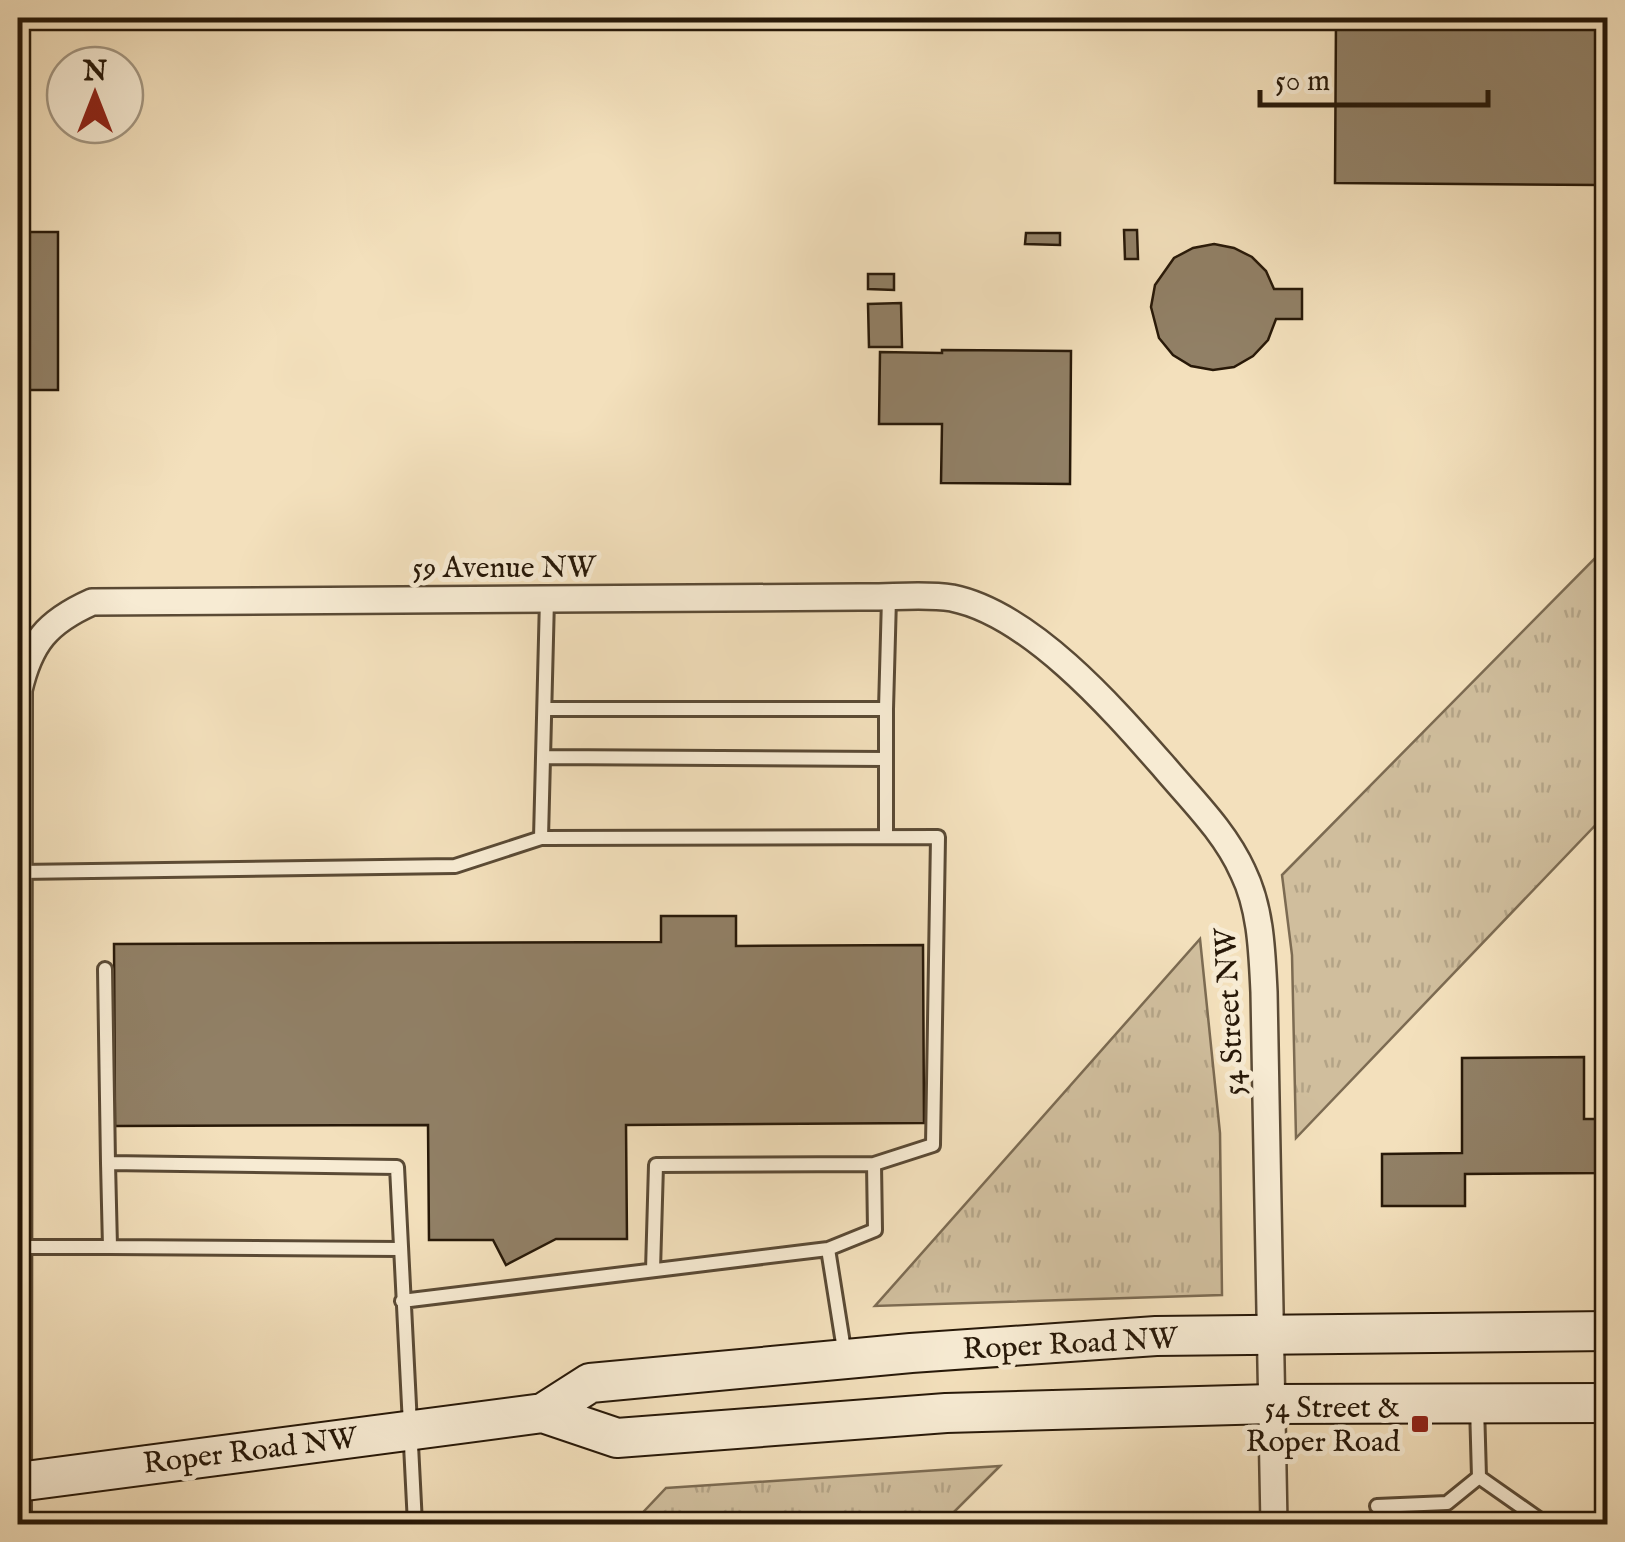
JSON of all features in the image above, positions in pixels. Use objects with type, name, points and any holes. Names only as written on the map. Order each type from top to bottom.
[{"type":"main road","name":"Roper Road NW","points":[[18,1482],[543,1413],[590,1383],[845,1359],[1137,1338],[1608,1331]]},
{"type":"main road","name":"Roper Road NW","points":[[543,1413],[617,1438],[946,1413],[1272,1404],[1608,1403]]},
{"type":"street","name":"59 Avenue NW","points":[[18,840],[19,690],[25,664],[36,641],[71,611],[92,602],[951,598],[983,609]]},
{"type":"street","name":"54 Street NW","points":[[983,609],[1066,664],[1124,722],[1215,826],[1244,873],[1260,929],[1264,992],[1274,1524]]},
{"type":"street","points":[[18,840],[18,1524]]},
{"type":"lane","points":[[886,837],[889,598]]},
{"type":"lane","points":[[541,838],[547,599]]},
{"type":"lane","points":[[545,708],[886,709]]},
{"type":"lane","points":[[544,758],[886,760]]},
{"type":"lane","points":[[19,872],[455,866],[541,838],[938,837],[933,1145],[874,1164],[656,1165],[653,1270]]},
{"type":"lane","points":[[104,968],[110,1248]]},
{"type":"lane","points":[[108,1164],[397,1167],[415,1524]]},
{"type":"lane","points":[[402,1301],[828,1249],[876,1230],[874,1164]]},
{"type":"lane","points":[[18,1248],[400,1249]]},
{"type":"lane","points":[[828,1249],[845,1359]]},
{"type":"lane","points":[[1478,1403],[1479,1477]]},
{"type":"lane","points":[[1377,1506],[1447,1503],[1479,1477]]},
{"type":"lane","points":[[1479,1477],[1546,1524]]},
{"type":"green space","points":[[1607,546],[1607,813],[1296,1138],[1292,955],[1282,875]]},
{"type":"green space","points":[[1200,939],[1220,1133],[1222,1295],[875,1306]]},
{"type":"green space","points":[[1000,1466],[942,1524],[632,1524],[666,1488]]},
{"type":"building","points":[[1336,18],[1598,18],[1598,185],[1335,183]]},
{"type":"building","points":[[1124,230],[1137,230],[1138,259],[1125,259]]},
{"type":"building","points":[[18,232],[58,232],[58,390],[19,390],[19,433]]},
{"type":"building","points":[[1026,233],[1060,233],[1060,245],[1025,244]]},
{"type":"building","points":[[1214,244],[1252,257],[1266,271],[1274,289],[1302,289],[1302,319],[1276,319],[1268,340],[1253,356],[1234,367],[1213,370],[1191,366],[1173,355],[1159,338],[1151,307],[1155,285],[1174,258],[1193,248]]},
{"type":"building","points":[[868,274],[894,274],[894,290],[868,289]]},
{"type":"building","points":[[901,303],[902,347],[869,347],[868,304]]},
{"type":"building","points":[[1071,351],[1070,484],[941,483],[942,424],[879,424],[880,352]]},
{"type":"building","points":[[661,916],[736,916],[736,946],[923,945],[924,1123],[626,1125],[627,1239],[556,1239],[506,1265],[493,1240],[429,1240],[428,1125],[115,1126],[114,944],[661,942]]},
{"type":"building","points":[[1584,1057],[1584,1119],[1606,1119],[1606,1173],[1465,1174],[1465,1206],[1382,1206],[1382,1154],[1462,1153],[1462,1058]]},
{"type":"place","name":"54 Street & Roper Road","points":[[1420,1424]]}]
